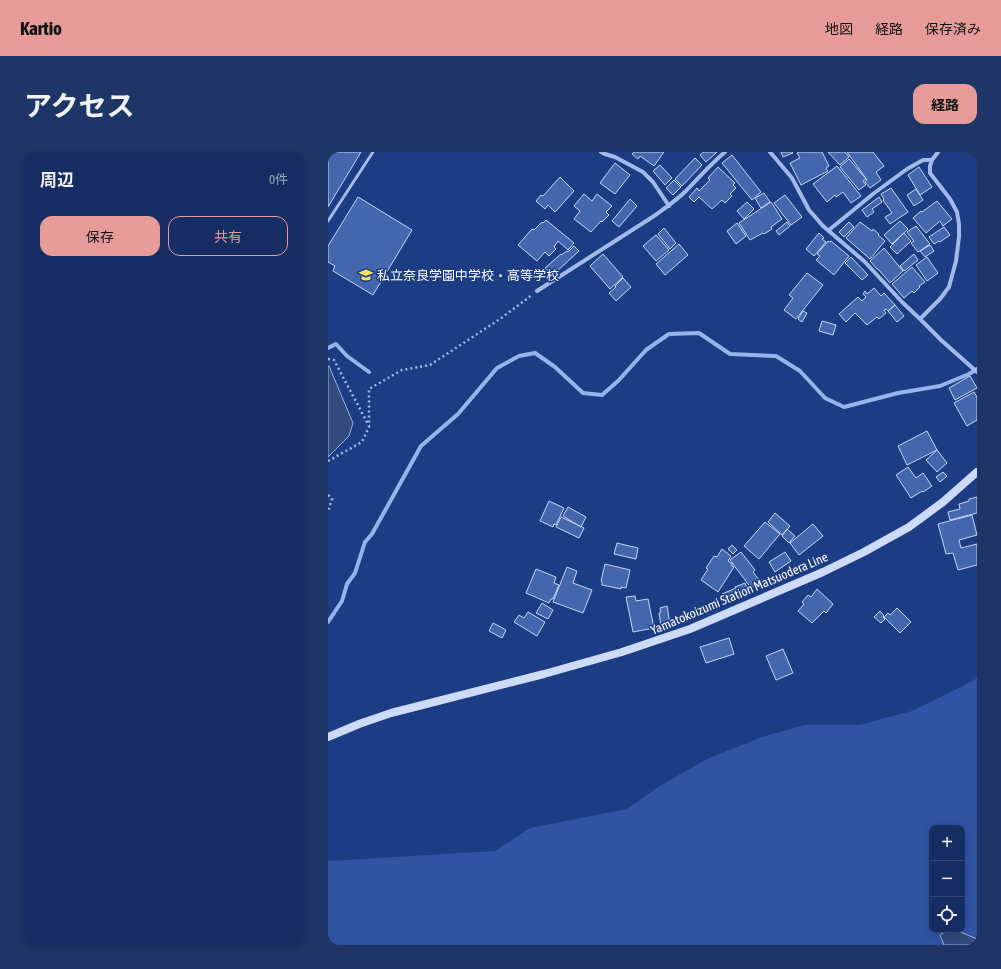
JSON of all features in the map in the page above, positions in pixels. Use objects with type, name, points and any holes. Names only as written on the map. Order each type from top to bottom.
[{"type":"main road","name":"Yamatokoizumi Station Matsuodera Line","points":[[328,737],[391,713],[536,676],[622,652],[690,629],[823,572],[909,528],[943,502],[977,472]]},
{"type":"street","points":[[601,152],[615,157],[643,172],[653,182],[668,206]]},
{"type":"street","points":[[537,291],[668,206],[686,191],[710,165],[725,152]]},
{"type":"street","points":[[770,152],[792,178],[809,210],[828,230],[865,262],[902,302],[941,340],[977,372]]},
{"type":"street","points":[[920,319],[940,299],[949,287],[956,261],[959,237],[959,224],[956,212],[950,199],[930,173],[932,160],[938,152]]},
{"type":"street","points":[[828,230],[907,169],[923,160],[932,160]]},
{"type":"lane","points":[[328,221],[373,152]]},
{"type":"path","points":[[328,461],[362,442],[369,426],[369,389],[402,370],[430,365],[500,319],[537,291]]},
{"type":"path","points":[[328,359],[334,360],[369,426]]},
{"type":"path","points":[[328,495],[332,499],[328,512]]},
{"type":"shaded area","points":[[328,366],[353,423],[349,436],[328,457]]},
{"type":"shaded area","points":[[977,678],[977,945],[328,945],[328,861],[495,851],[530,828],[627,809],[658,787],[707,759],[762,737],[804,725],[859,725],[912,711]]},
{"type":"shaded area","points":[[943,933],[963,933],[977,939],[977,945],[944,945],[940,935]]},
{"type":"building","points":[[328,152],[361,152],[328,207]]},
{"type":"building","points":[[634,152],[664,152],[654,166],[640,156],[638,159],[632,154]]},
{"type":"building","points":[[704,152],[717,152],[706,162],[700,155]]},
{"type":"building","points":[[781,152],[792,152],[793,153],[783,157]]},
{"type":"building","points":[[822,152],[829,166],[826,168],[828,171],[801,185],[790,163],[800,158],[797,153]]},
{"type":"building","points":[[828,152],[845,152],[849,157],[840,165]]},
{"type":"building","points":[[847,152],[873,152],[884,166],[876,172],[881,180],[870,188],[865,182],[867,180]]},
{"type":"building","points":[[732,155],[761,192],[752,200],[722,163]]},
{"type":"building","points":[[695,158],[702,165],[682,186],[675,179]]},
{"type":"building","points":[[849,159],[866,179],[863,181],[866,185],[859,190],[840,167]]},
{"type":"building","points":[[615,163],[630,175],[615,194],[600,183]]},
{"type":"building","points":[[660,165],[672,178],[665,185],[653,171]]},
{"type":"building","points":[[837,166],[861,196],[851,203],[843,192],[836,197],[835,195],[827,202],[813,184]]},
{"type":"building","points":[[718,167],[735,183],[733,185],[736,188],[730,194],[732,196],[725,203],[722,200],[712,209],[699,197],[694,202],[689,197],[697,188],[699,191],[710,180],[708,178]]},
{"type":"building","points":[[919,167],[932,187],[920,195],[908,175]]},
{"type":"building","points":[[560,177],[574,191],[555,212],[548,205],[545,209],[536,201],[541,195],[543,196]]},
{"type":"building","points":[[674,180],[681,187],[673,195],[666,188]]},
{"type":"building","points":[[891,188],[908,212],[890,224],[885,217],[892,213],[883,200],[884,199],[881,194]]},
{"type":"building","points":[[916,189],[923,200],[914,206],[907,195]]},
{"type":"building","points":[[764,193],[770,202],[761,208],[755,198]]},
{"type":"building","points":[[584,194],[592,201],[597,194],[612,206],[606,212],[609,215],[591,232],[574,219],[580,211],[574,206]]},
{"type":"building","points":[[785,195],[802,217],[791,225],[774,203]]},
{"type":"building","points":[[358,197],[412,230],[373,295],[333,271],[335,266],[328,262],[328,246]]},
{"type":"building","points":[[879,197],[882,202],[872,209],[874,212],[867,217],[862,210]]},
{"type":"building","points":[[630,199],[637,206],[619,227],[612,221]]},
{"type":"building","points":[[937,201],[952,219],[943,226],[940,221],[926,233],[913,218]]},
{"type":"building","points":[[747,202],[754,209],[744,219],[737,211]]},
{"type":"building","points":[[771,202],[782,219],[771,227],[772,229],[750,240],[739,223]]},
{"type":"building","points":[[546,220],[574,243],[568,250],[558,241],[554,247],[556,249],[549,256],[545,252],[537,261],[518,245],[532,229],[534,230]]},
{"type":"building","points":[[900,221],[908,229],[892,244],[884,235]]},
{"type":"building","points":[[787,222],[790,226],[779,235],[776,231]]},
{"type":"building","points":[[849,222],[854,227],[844,237],[839,232]]},
{"type":"building","points":[[860,222],[872,231],[873,229],[885,241],[870,259],[846,238]]},
{"type":"building","points":[[737,223],[746,236],[736,244],[727,231]]},
{"type":"building","points":[[916,226],[930,244],[918,252],[911,243],[914,241],[907,232]]},
{"type":"building","points":[[944,227],[950,235],[934,244],[929,237]]},
{"type":"building","points":[[664,228],[676,243],[670,249],[658,234]]},
{"type":"building","points":[[819,233],[824,238],[822,239],[826,242],[814,256],[806,249]]},
{"type":"building","points":[[904,233],[911,241],[897,254],[890,247]]},
{"type":"building","points":[[656,235],[669,250],[656,261],[643,246]]},
{"type":"building","points":[[828,241],[831,241],[849,256],[834,275],[816,260],[820,256],[817,254]]},
{"type":"building","points":[[679,244],[688,255],[665,275],[656,264]]},
{"type":"building","points":[[930,245],[934,251],[925,257],[920,251]]},
{"type":"building","points":[[574,246],[579,251],[551,275],[545,268],[561,254],[567,251],[568,252]]},
{"type":"building","points":[[884,248],[903,271],[890,283],[870,261]]},
{"type":"building","points":[[603,254],[623,277],[610,289],[590,266]]},
{"type":"building","points":[[914,254],[918,260],[904,271],[900,266]]},
{"type":"building","points":[[851,257],[868,275],[862,280],[845,263]]},
{"type":"building","points":[[927,257],[938,273],[927,281],[916,265]]},
{"type":"building","points":[[912,267],[925,282],[919,286],[920,287],[914,293],[912,291],[904,298],[892,284]]},
{"type":"building","points":[[807,273],[823,285],[796,319],[784,310],[793,298],[789,295]]},
{"type":"building","points":[[623,278],[631,287],[616,301],[609,293]]},
{"type":"building","points":[[874,288],[881,296],[884,293],[895,305],[888,311],[886,309],[884,310],[886,313],[879,319],[877,317],[867,325],[855,313],[846,322],[839,314],[858,297],[862,301],[866,297],[863,294],[865,291],[867,294]]},
{"type":"building","points":[[895,305],[904,316],[897,322],[888,311]]},
{"type":"building","points":[[803,311],[807,313],[802,322],[798,319]]},
{"type":"building","points":[[822,321],[836,325],[833,335],[819,331]]},
{"type":"building","points":[[970,376],[977,388],[955,400],[949,388]]},
{"type":"building","points":[[974,392],[977,397],[977,420],[967,426],[954,403]]},
{"type":"building","points":[[927,431],[937,450],[907,465],[898,446]]},
{"type":"building","points":[[937,450],[947,463],[937,472],[926,460]]},
{"type":"building","points":[[908,467],[916,478],[923,473],[932,486],[911,498],[896,475]]},
{"type":"building","points":[[943,472],[947,476],[940,482],[936,477]]},
{"type":"building","points":[[977,497],[977,513],[950,520],[948,512],[960,509],[959,504]]},
{"type":"building","points":[[549,501],[564,508],[556,525],[554,524],[553,527],[540,521]]},
{"type":"building","points":[[568,507],[586,517],[581,527],[563,516]]},
{"type":"building","points":[[775,513],[790,526],[782,535],[768,522]]},
{"type":"building","points":[[972,515],[977,535],[959,540],[961,548],[977,544],[977,565],[958,570],[953,553],[946,554],[938,524]]},
{"type":"building","points":[[561,517],[584,528],[579,538],[556,527]]},
{"type":"building","points":[[765,522],[780,534],[759,559],[744,546]]},
{"type":"building","points":[[813,524],[823,536],[799,555],[790,543]]},
{"type":"building","points":[[787,529],[795,536],[789,543],[782,536]]},
{"type":"building","points":[[617,543],[638,548],[636,559],[614,554]]},
{"type":"building","points":[[732,545],[737,550],[733,554],[728,549]]},
{"type":"building","points":[[722,549],[731,556],[728,561],[734,567],[718,592],[701,580],[708,569],[706,568],[714,556],[717,557]]},
{"type":"building","points":[[741,552],[755,570],[753,572],[760,581],[751,588],[730,560]]},
{"type":"building","points":[[785,552],[791,561],[775,572],[769,562]]},
{"type":"building","points":[[605,564],[630,570],[626,588],[621,587],[621,589],[602,585],[601,581]]},
{"type":"building","points":[[567,567],[577,571],[573,583],[592,590],[583,613],[553,602]]},
{"type":"building","points":[[536,569],[556,577],[554,583],[559,585],[553,599],[551,599],[549,603],[526,593]]},
{"type":"building","points":[[745,583],[748,591],[725,602],[722,594]]},
{"type":"building","points":[[817,589],[833,604],[826,613],[824,611],[812,623],[798,611],[804,604],[802,602],[808,595],[811,597]]},
{"type":"building","points":[[635,596],[636,601],[648,599],[654,628],[633,632],[626,597]]},
{"type":"building","points":[[542,603],[553,610],[548,619],[536,613]]},
{"type":"building","points":[[667,606],[670,624],[661,626],[659,613],[661,612],[660,608]]},
{"type":"building","points":[[897,608],[911,622],[900,633],[884,617],[888,613],[890,615]]},
{"type":"building","points":[[880,611],[885,619],[881,623],[874,617]]},
{"type":"building","points":[[528,612],[545,622],[537,636],[514,622],[519,615],[524,618]]},
{"type":"building","points":[[493,623],[506,630],[502,638],[489,631]]},
{"type":"building","points":[[729,638],[734,654],[706,663],[700,647]]},
{"type":"building","points":[[783,649],[793,673],[776,680],[766,656]]},
{"type":"waterway","points":[[328,622],[342,601],[347,584],[355,573],[365,542],[372,534],[421,446],[458,414],[497,368],[519,356],[535,353],[555,367],[583,393],[602,395],[618,381],[646,350],[669,334],[699,333],[730,354],[776,356],[800,371],[825,398],[844,407],[898,393],[940,386],[969,374],[977,369]]},
{"type":"waterway","points":[[328,348],[336,344],[347,356],[369,372]]},
{"type":"place","name":"私立奈良学園中学校・高等学校","points":[[366,275]]}]
